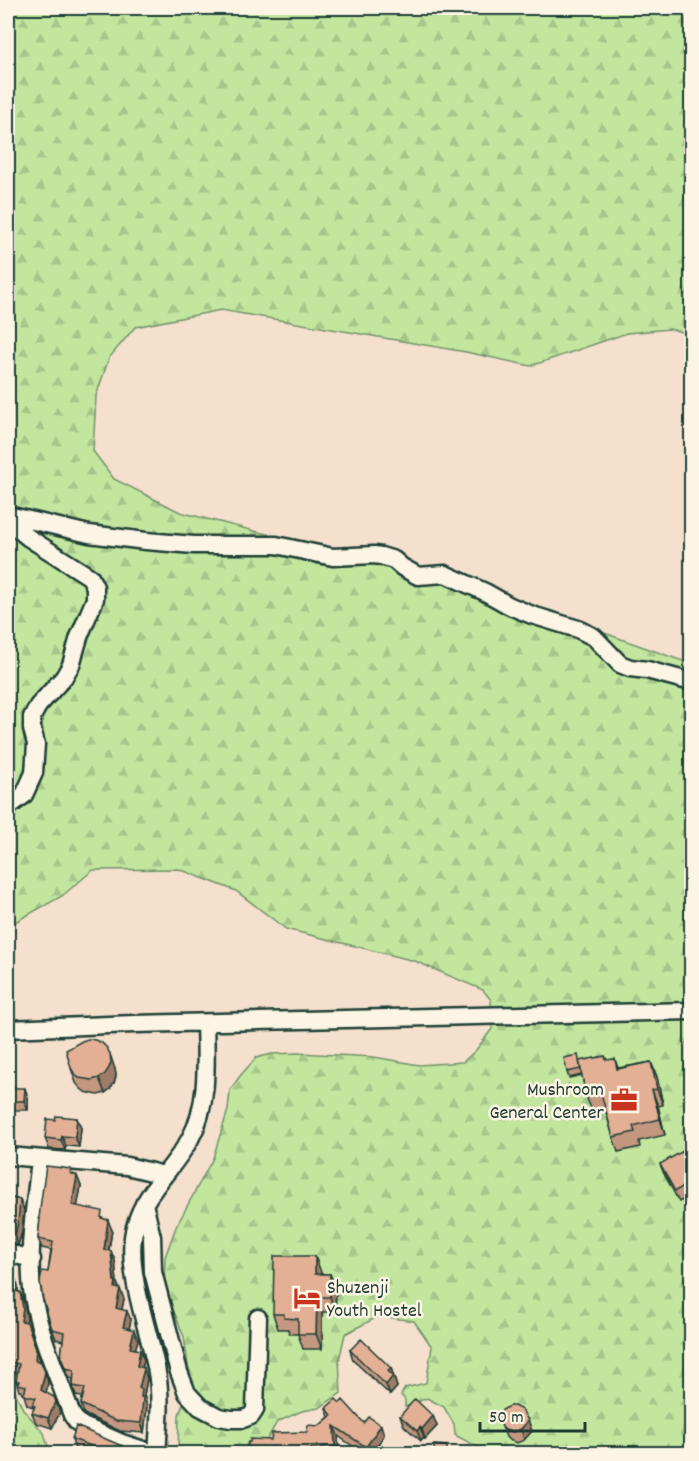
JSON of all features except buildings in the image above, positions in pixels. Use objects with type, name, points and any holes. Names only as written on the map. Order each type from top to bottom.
[{"type":"street","points":[[8,515],[89,534],[146,541],[194,545],[276,545],[333,557],[374,555],[388,558],[418,576],[445,574],[510,606],[578,629],[594,637],[620,664],[692,682]]},
{"type":"street","points":[[8,521],[29,538],[90,577],[95,587],[95,599],[79,637],[71,665],[64,677],[38,706],[32,717],[36,744],[34,773],[24,795],[8,807]]},
{"type":"street","points":[[8,1029],[692,1011]]},
{"type":"street","points":[[40,1159],[32,1259],[33,1296],[48,1350],[72,1414],[82,1426],[156,1454],[160,1389],[133,1271],[133,1239],[136,1221],[144,1204],[190,1140],[198,1121],[206,1063],[206,1023]]},
{"type":"street","points":[[8,1156],[127,1166],[164,1175]]},
{"type":"street","points":[[144,1204],[152,1238],[153,1272],[179,1372],[187,1393],[209,1413],[219,1417],[243,1419],[251,1416],[255,1410],[258,1318]]},
{"type":"street","points":[[8,1253],[32,1259]]},
{"type":"green space","points":[[8,8],[691,8],[691,334],[669,329],[627,333],[531,366],[466,352],[221,310],[135,327],[109,358],[96,396],[93,451],[114,479],[180,512],[376,562],[596,630],[691,664],[691,1453],[489,1453],[455,1435],[454,1424],[444,1407],[427,1398],[405,1407],[405,1400],[401,1395],[405,1388],[426,1383],[432,1347],[414,1321],[379,1316],[345,1334],[339,1360],[341,1393],[319,1408],[302,1411],[277,1422],[266,1441],[247,1443],[243,1453],[178,1453],[179,1415],[189,1371],[184,1337],[164,1286],[165,1257],[176,1227],[213,1158],[228,1110],[230,1090],[256,1058],[272,1054],[374,1057],[419,1065],[463,1062],[476,1050],[492,1029],[491,1000],[483,990],[415,961],[286,929],[236,891],[179,869],[93,870],[62,896],[8,926]]},
{"type":"green space","points":[[8,1376],[23,1409],[44,1433],[50,1453],[8,1453]]},
{"type":"place","name":"Mushroom General Center","points":[[624,1100]]},
{"type":"place","name":"Shuzenji Youth Hostel","points":[[307,1298]]}]
